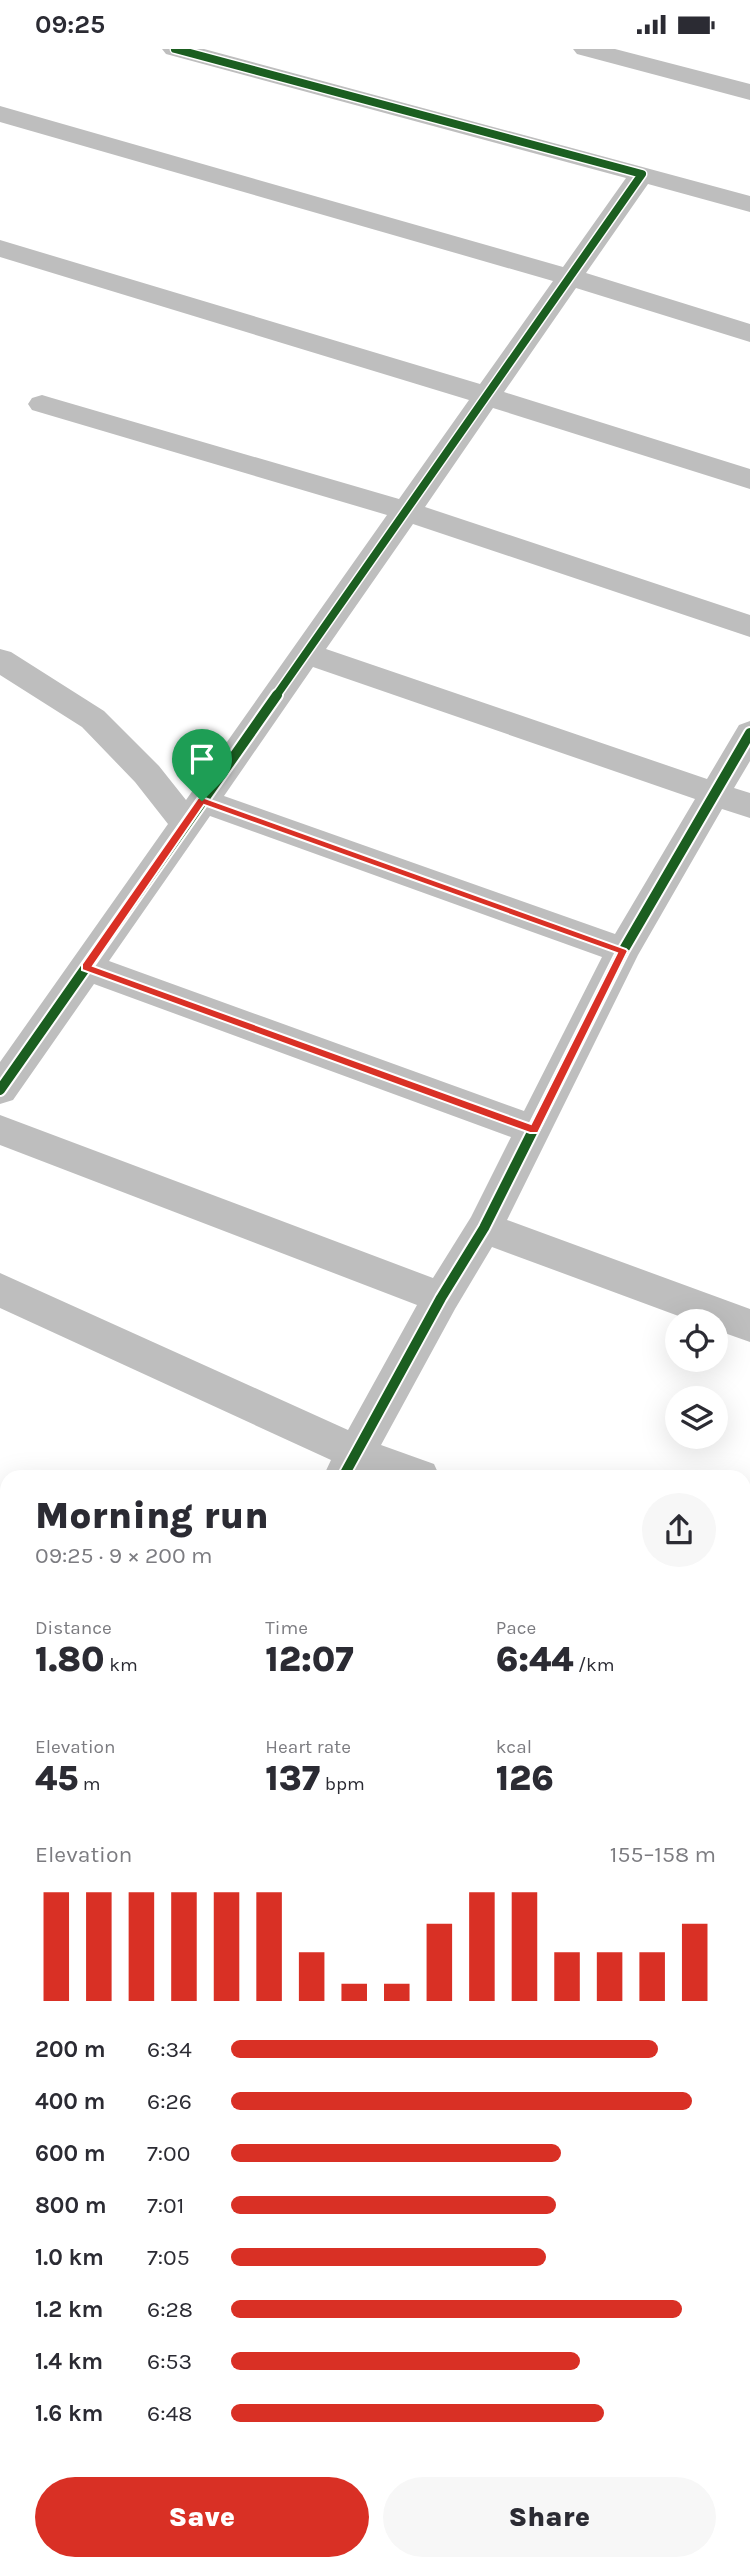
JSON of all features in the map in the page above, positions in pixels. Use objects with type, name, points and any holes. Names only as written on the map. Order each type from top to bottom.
[{"type":"street","points":[[174,49],[242,57],[750,204]]},
{"type":"street","points":[[586,49],[750,92]]},
{"type":"street","points":[[0,114],[569,277],[750,333]]},
{"type":"street","points":[[0,1090],[642,174]]},
{"type":"street","points":[[0,248],[750,479]]},
{"type":"street","points":[[42,404],[406,511],[750,626]]},
{"type":"street","points":[[305,653],[750,806]]},
{"type":"street","points":[[0,660],[93,719],[148,774],[194,813],[623,951]]},
{"type":"street","points":[[350,1465],[442,1298],[484,1228],[623,951],[750,733]]},
{"type":"street","points":[[86,967],[534,1130]]},
{"type":"street","points":[[0,1130],[442,1298]]},
{"type":"street","points":[[484,1228],[750,1326]]},
{"type":"street","points":[[0,1289],[350,1465],[379,1470]]},
{"type":"cycle path","points":[[0,1090],[642,174],[175,49]]},
{"type":"cycle path","points":[[347,1470],[441,1298],[484,1228],[623,951],[750,733]]},
{"type":"route","points":[[202,801],[623,951],[534,1130],[86,967],[202,801]]}]
